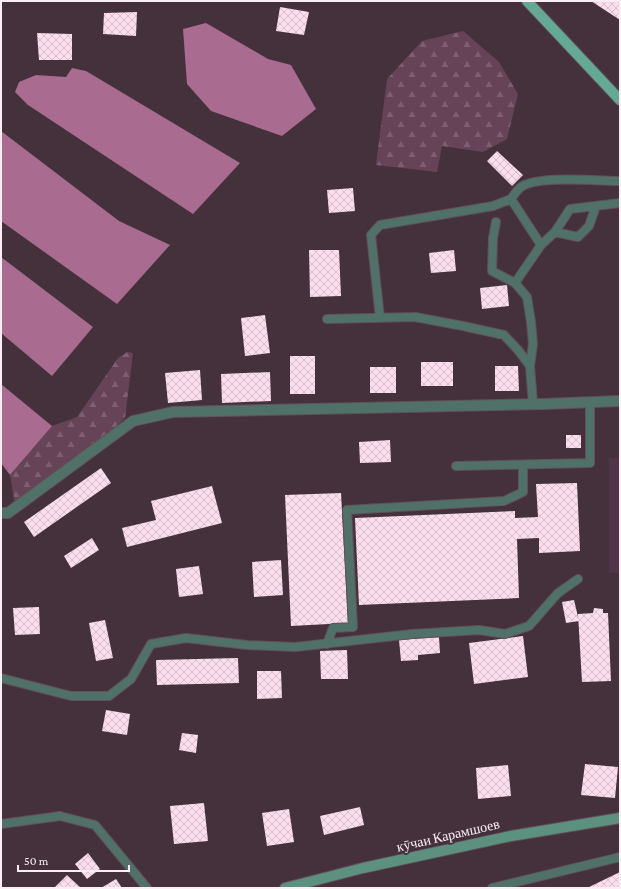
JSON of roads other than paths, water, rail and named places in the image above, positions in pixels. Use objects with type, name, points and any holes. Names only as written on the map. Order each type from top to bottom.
[{"type":"main road","points":[[527,1],[620,100]]},
{"type":"main road","name":"кӯчаи Карамшоев","points":[[284,888],[363,868],[511,836],[620,818]]},
{"type":"street","points":[[1,513],[8,513],[133,421],[173,412],[620,401]]},
{"type":"lane","points":[[380,318],[371,235],[380,225],[493,206],[511,199],[521,187],[537,181],[590,179],[620,181]]},
{"type":"lane","points":[[511,199],[541,245]]},
{"type":"lane","points":[[515,283],[541,245],[555,232],[570,209],[620,203]]},
{"type":"lane","points":[[555,232],[578,237],[589,226],[596,206]]},
{"type":"lane","points":[[496,222],[493,238],[492,271],[515,283],[527,297],[533,344],[530,366],[533,404]]},
{"type":"lane","points":[[327,319],[415,317],[463,326],[504,336],[518,350],[530,366]]},
{"type":"lane","points":[[456,466],[590,463],[590,402]]},
{"type":"lane","points":[[327,644],[333,628],[353,628],[347,510],[504,501],[523,492],[523,465]]},
{"type":"lane","points":[[1,678],[72,696],[109,696],[131,679],[151,644],[186,638],[247,645],[295,647],[381,636],[420,633],[479,630],[505,634],[530,626],[558,593],[578,579]]},
{"type":"lane","points":[[1,824],[60,816],[95,825],[147,888]]},
{"type":"lane","points":[[492,888],[620,857]]}]
